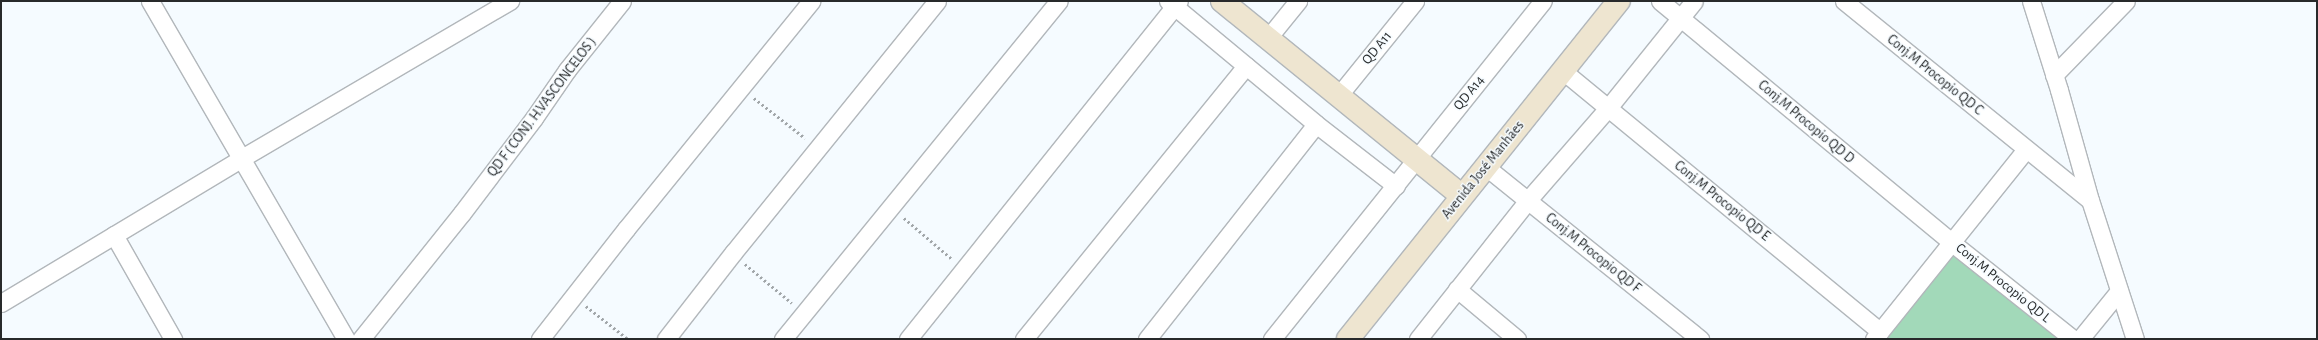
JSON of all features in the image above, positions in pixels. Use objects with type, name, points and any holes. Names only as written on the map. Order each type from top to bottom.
[{"type":"street","points":[[150,1],[346,339]]},
{"type":"street","points":[[1,303],[242,158],[510,1]]},
{"type":"street","name":"QD F ( CONJ. H.VASCONCELOS )","points":[[361,339],[462,213],[534,118],[567,70],[622,1]]},
{"type":"street","points":[[540,339],[575,297],[626,229],[812,1]]},
{"type":"street","points":[[666,339],[733,253],[937,1]]},
{"type":"street","points":[[783,339],[803,312],[891,207],[1059,1]]},
{"type":"street","points":[[1222,1],[1462,196]]},
{"type":"street","points":[[1268,38],[1298,1]]},
{"type":"street","name":"QD A11","points":[[1339,95],[1415,1]]},
{"type":"street","name":"QD A14","points":[[1272,339],[1543,1]]},
{"type":"street","name":"Avenida José Manhães","points":[[1348,339],[1619,1]]},
{"type":"street","name":"Conj.M Procopio QD D","points":[[1660,1],[1952,242]]},
{"type":"street","points":[[1418,339],[1528,200],[1608,108],[1694,1]]},
{"type":"street","name":"Conj.M Procopio QD C","points":[[1844,1],[2026,149]]},
{"type":"street","points":[[2054,75],[2126,1]]},
{"type":"street","points":[[908,339],[1174,3],[1246,66],[1316,124],[1396,186]]},
{"type":"street","points":[[2029,4],[2054,75],[2090,200],[2118,291],[2135,339]]},
{"type":"street","points":[[1024,339],[1246,66]]},
{"type":"street","name":"Conj.M Procopio QD E","points":[[1563,71],[1877,335]]},
{"type":"street","points":[[1147,339],[1316,124]]},
{"type":"street","points":[[1877,335],[2026,149],[2090,200]]},
{"type":"street","name":"Conj.M Procopio QD F","points":[[1486,167],[1700,339]]},
{"type":"street","points":[[114,235],[174,339]]},
{"type":"street","name":"Conj.M Procopio QD L","points":[[1952,242],[2073,339]]},
{"type":"street","points":[[1457,289],[1517,339]]},
{"type":"street","points":[[2080,339],[2118,291]]},
{"type":"path","points":[[740,88],[818,148]]},
{"type":"path","points":[[891,207],[964,270]]},
{"type":"path","points":[[733,253],[803,312]]},
{"type":"path","points":[[575,297],[628,339]]},
{"type":"green space","points":[[1952,249],[2064,339],[1880,339]]}]
